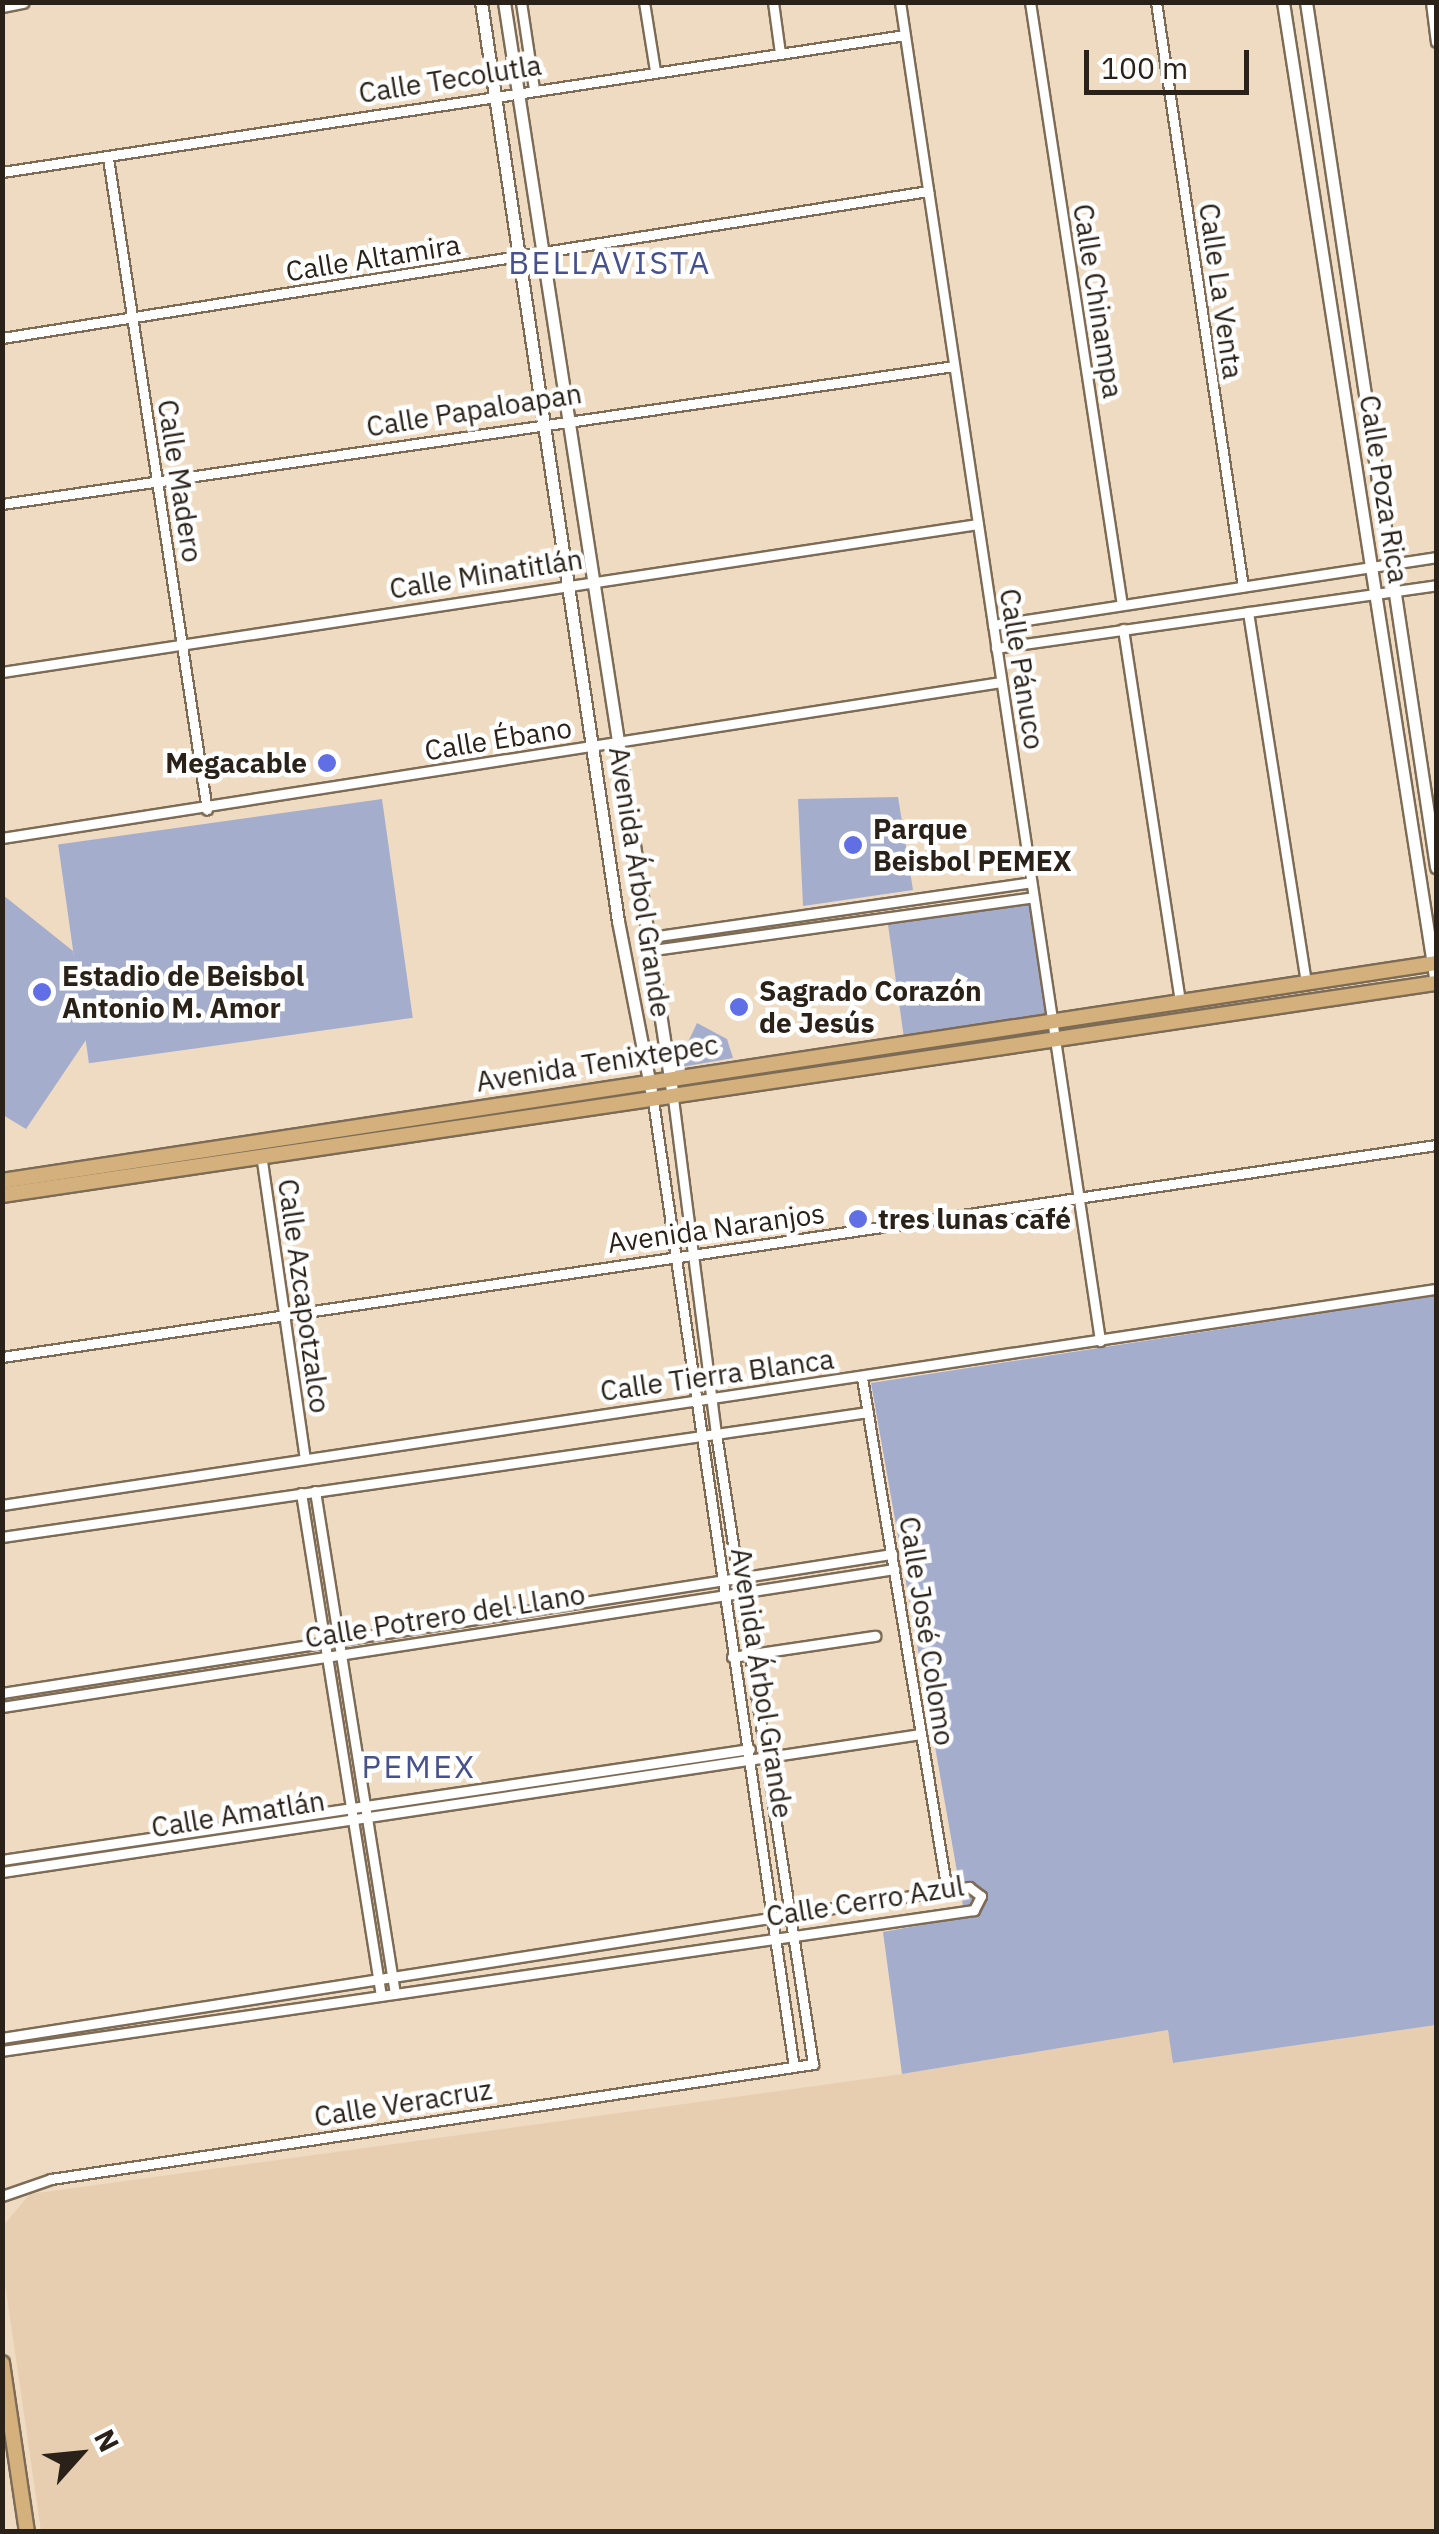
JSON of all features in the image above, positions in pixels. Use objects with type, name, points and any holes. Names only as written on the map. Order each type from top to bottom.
[{"type":"main road","name":"Avenida Tenixtepec","points":[[2,1196],[67,1179],[259,1141],[1434,963]]},
{"type":"main road","name":"Avenida Tenixtepec","points":[[2,1181],[67,1179],[262,1158],[1436,983]]},
{"type":"main road","points":[[458,1110],[462,1129]]},
{"type":"main road","points":[[2,2363],[27,2532]]},
{"type":"street","points":[[2,6],[23,2]]},
{"type":"street","name":"Avenida Árbol Grande","points":[[482,2],[592,746],[653,1102],[794,2067]]},
{"type":"street","name":"Avenida Árbol Grande","points":[[504,2],[572,417],[590,580],[645,944],[670,1077],[716,1434],[813,2064]]},
{"type":"street","points":[[521,2],[534,89]]},
{"type":"street","points":[[644,2],[654,71]]},
{"type":"street","points":[[773,2],[780,53]]},
{"type":"street","name":"Calle Pánuco","points":[[900,2],[1100,1341]]},
{"type":"street","name":"Calle Chinampa","points":[[1030,2],[1122,605]]},
{"type":"street","name":"Calle La Venta","points":[[1156,2],[1242,587]]},
{"type":"street","name":"Calle Poza Rica","points":[[1283,2],[1436,983]]},
{"type":"street","name":"Calle Poza Rica","points":[[1306,2],[1436,867]]},
{"type":"street","points":[[1430,2],[1436,42]]},
{"type":"street","name":"Calle Tecolutla","points":[[2,172],[494,94],[905,35]]},
{"type":"street","points":[[1307,156],[1330,156]]},
{"type":"street","name":"Calle Madero","points":[[108,158],[207,810]]},
{"type":"street","name":"Calle Altamira","points":[[2,338],[928,191]]},
{"type":"street","points":[[1314,203],[1336,200]]},
{"type":"street","name":"Calle Papaloapan","points":[[2,504],[572,417],[954,366]]},
{"type":"street","name":"Calle Minatitlán","points":[[2,672],[182,647],[568,583],[978,524]]},
{"type":"street","points":[[993,625],[1436,558]]},
{"type":"street","points":[[996,648],[1436,585]]},
{"type":"street","points":[[1248,612],[1306,982]]},
{"type":"street","points":[[1124,630],[1180,1001]]},
{"type":"street","name":"Calle Ébano","points":[[2,838],[207,810],[1001,682]]},
{"type":"street","points":[[645,944],[1031,882]]},
{"type":"street","points":[[645,944],[1034,897]]},
{"type":"street","name":"Calle Azcapotzalco","points":[[259,1141],[305,1458]]},
{"type":"street","name":"Avenida Naranjos","points":[[2,1357],[1436,1145]]},
{"type":"street","name":"Calle Tierra Blanca","points":[[2,1505],[1436,1289]]},
{"type":"street","name":"Calle José Colomo","points":[[862,1378],[947,1890]]},
{"type":"street","points":[[2,1537],[868,1412]]},
{"type":"street","points":[[316,1491],[395,1994]]},
{"type":"street","points":[[301,1493],[381,1996]]},
{"type":"street","name":"Calle Potrero del Llano","points":[[2,1693],[892,1554]]},
{"type":"street","points":[[812,1566],[814,1582]]},
{"type":"street","name":"Calle Potrero del Llano","points":[[2,1707],[894,1569]]},
{"type":"street","points":[[732,1656],[875,1636]]},
{"type":"street","points":[[766,1762],[776,1754],[921,1734]]},
{"type":"street","name":"Calle Amatlán","points":[[2,1860],[747,1749],[764,1748],[776,1754]]},
{"type":"street","name":"Calle Amatlán","points":[[2,1872],[766,1762]]},
{"type":"street","name":"Calle Cerro Azul","points":[[2,2038],[947,1890],[976,1890],[980,1904],[865,1926],[2,2052]]},
{"type":"street","points":[[862,1904],[865,1926]]},
{"type":"street","points":[[834,1908],[838,1930]]},
{"type":"street","points":[[577,1948],[580,1967]]},
{"type":"street","points":[[190,2009],[192,2023]]},
{"type":"street","name":"Calle Veracruz","points":[[2,2196],[51,2178],[813,2064]]},
{"type":"shaded area","name":"Parque Beisbol PEMEX","points":[[898,797],[913,890],[803,906],[798,799]]},
{"type":"shaded area","points":[[382,799],[413,1018],[89,1063],[58,845]]},
{"type":"shaded area","name":"Estadio de Beisbol Antonio M. Amor","points":[[3,895],[73,951],[90,1034],[26,1129],[3,1115]]},
{"type":"shaded area","points":[[1031,900],[1047,1015],[904,1035],[887,920]]},
{"type":"shaded area","points":[[697,1023],[727,1039],[733,1058],[676,1068]]},
{"type":"shaded area","points":[[1436,1296],[1436,2025],[1173,2063],[1168,2030],[902,2074],[883,1932],[965,1917],[871,1383]]},
{"type":"shaded area","points":[[1436,2025],[1436,2531],[41,2531],[3,2270],[2,2227],[30,2194],[902,2074],[1168,2030],[1174,2063]]},
{"type":"place","name":"Megacable","points":[[327,763]]},
{"type":"place","name":"Parque Beisbol PEMEX","points":[[853,845]]},
{"type":"place","name":"Estadio de Beisbol Antonio M. Amor","points":[[42,992]]},
{"type":"place","name":"Sagrado Corazón de Jesús","points":[[739,1007]]},
{"type":"place","name":"tres lunas café","points":[[858,1219]]},
{"type":"district","name":"BELLAVISTA","points":[[610,262]]},
{"type":"district","name":"PEMEX","points":[[419,1766]]}]
